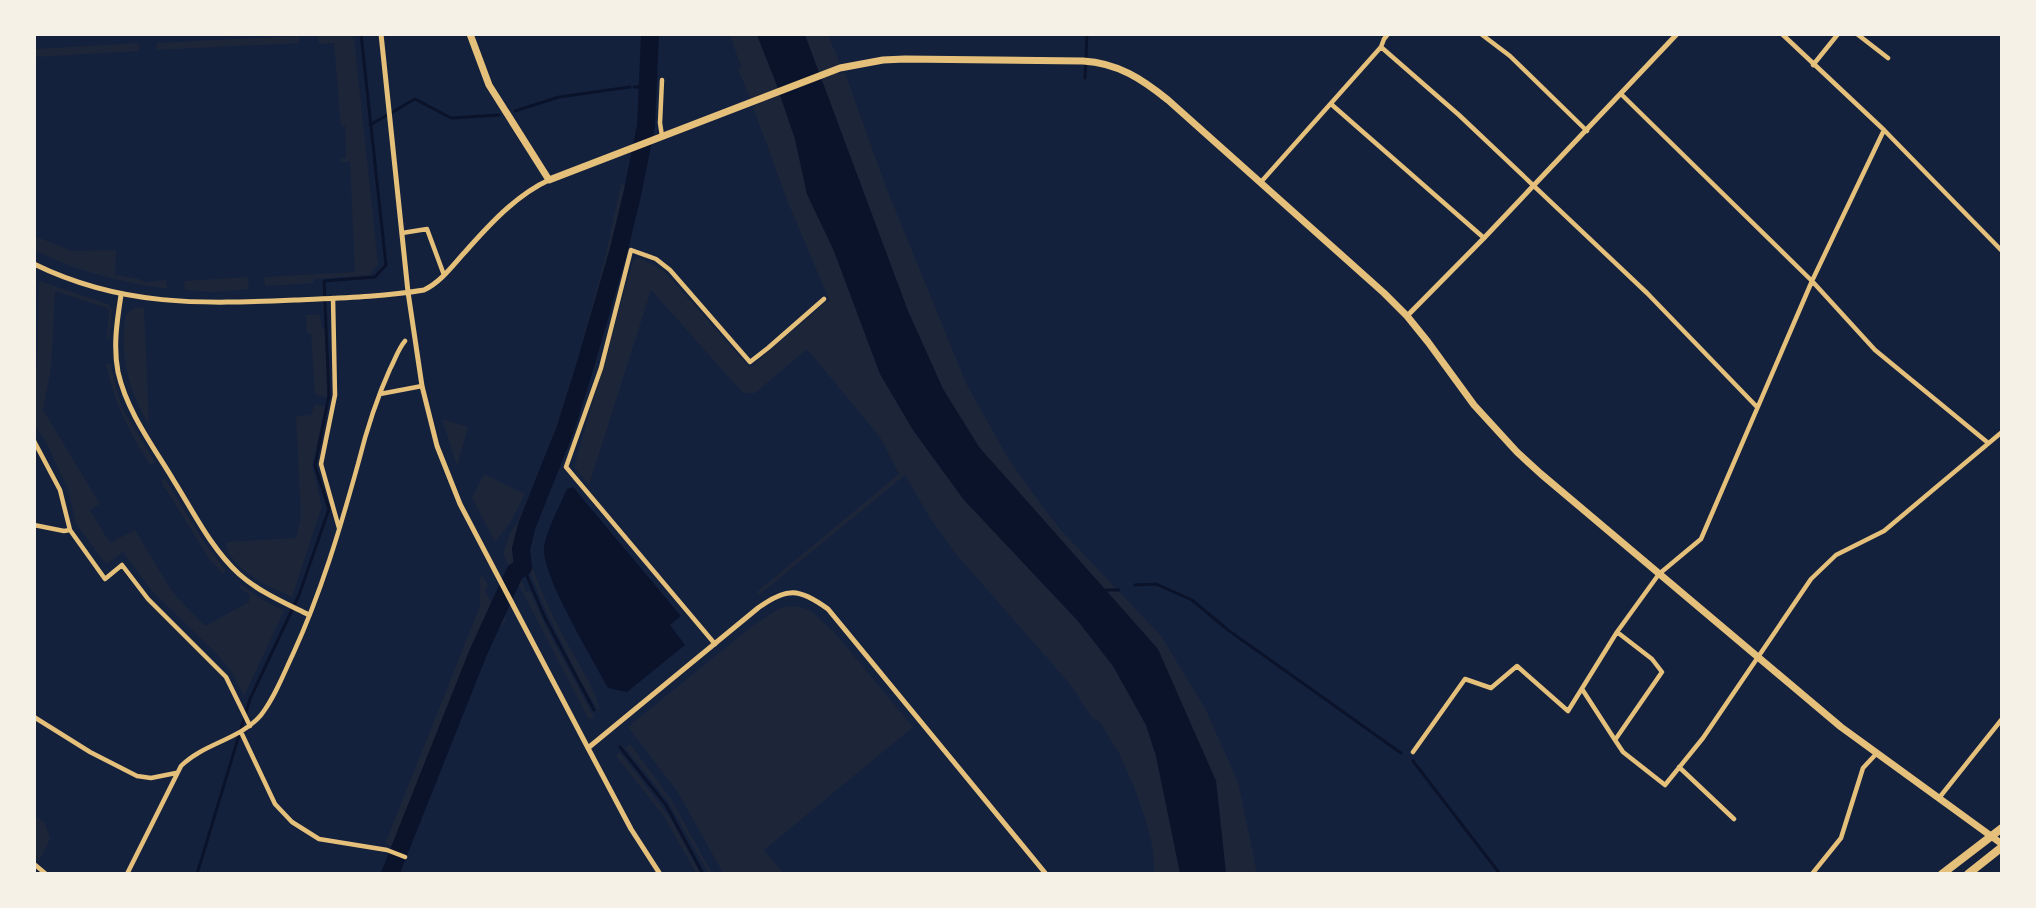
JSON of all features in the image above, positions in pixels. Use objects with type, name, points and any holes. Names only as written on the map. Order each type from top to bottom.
[{"type":"highway","points":[[1942,873],[2001,828]]},
{"type":"highway","points":[[1968,873],[2001,845]]},
{"type":"main road","points":[[470,34],[489,85],[549,180],[840,68],[883,60],[904,59],[1083,61],[1121,68],[1150,85],[1261,182],[1407,316],[1474,405],[1517,452],[1841,728],[2001,845]]},
{"type":"street","points":[[381,34],[408,292],[428,418],[446,473],[631,829],[660,873]]},
{"type":"street","points":[[1261,182],[1381,47],[1388,34]]},
{"type":"street","points":[[1481,34],[1510,56],[1587,131]]},
{"type":"street","points":[[1407,316],[1587,131],[1677,34]]},
{"type":"street","points":[[1782,34],[1884,130],[2001,251]]},
{"type":"street","points":[[1813,65],[1838,34]]},
{"type":"street","points":[[1860,35],[1888,58]]},
{"type":"street","points":[[1381,47],[1460,115],[1647,293],[1757,407]]},
{"type":"street","points":[[658,138],[662,80]]},
{"type":"street","points":[[1621,94],[1812,281],[1875,350],[1988,442]]},
{"type":"street","points":[[1331,104],[1484,238]]},
{"type":"street","points":[[1413,752],[1466,679],[1491,688],[1517,666],[1568,711],[1617,632],[1659,574],[1701,539],[1812,281],[1884,130]]},
{"type":"street","points":[[34,264],[73,281],[121,295],[165,301],[207,303],[333,298],[408,292],[429,288],[526,193],[549,180]]},
{"type":"street","points":[[402,232],[427,229],[444,275]]},
{"type":"street","points":[[715,644],[566,467],[601,368],[631,250],[656,259],[670,270],[750,362],[824,299]]},
{"type":"street","points":[[121,295],[115,336],[116,352],[121,384],[133,414],[208,537],[230,564],[254,585],[309,615]]},
{"type":"street","points":[[333,298],[335,395],[321,464],[340,531]]},
{"type":"street","points":[[127,873],[176,773],[194,755],[250,726],[262,714],[277,690],[309,615],[340,531],[367,429],[380,394],[405,341]]},
{"type":"street","points":[[380,394],[422,386]]},
{"type":"street","points":[[1582,689],[1623,752],[1665,785],[1703,738],[1811,579],[1836,555],[1884,531],[2001,432]]},
{"type":"street","points":[[34,441],[60,490],[70,530],[105,579],[122,565],[147,599],[226,677],[250,726]]},
{"type":"street","points":[[34,525],[64,531],[70,530]]},
{"type":"street","points":[[588,748],[774,596],[801,593],[828,609],[1046,873]]},
{"type":"street","points":[[1616,740],[1662,672],[1652,659],[1617,632]]},
{"type":"street","points":[[34,717],[90,752],[137,776],[151,778],[176,773]]},
{"type":"street","points":[[1939,798],[2001,719]]},
{"type":"street","points":[[241,732],[275,804],[292,822],[319,839],[387,850],[405,857]]},
{"type":"street","points":[[1812,873],[1841,838],[1863,768],[1877,753]]},
{"type":"street","points":[[1679,767],[1734,819]]},
{"type":"street","points":[[34,864],[46,873]]},
{"type":"shaded area","points":[[318,35],[351,35],[354,39],[378,264],[370,275],[314,279],[313,283],[265,286],[264,277],[355,272],[350,162],[341,162],[341,158],[346,158],[345,125],[341,126],[334,43],[319,44]]},
{"type":"shaded area","points":[[730,35],[757,35],[795,139],[807,194],[834,251],[880,374],[913,430],[964,500],[1078,621],[1113,666],[1146,725],[1156,756],[1180,873],[1154,873],[1153,849],[1134,787],[1119,753],[1099,721],[1092,718],[1070,684],[955,553],[930,518],[905,475],[759,595],[757,592],[899,474],[880,437],[807,349],[755,393],[743,393],[651,290],[589,485],[574,467],[633,260],[638,257],[665,272],[749,367],[826,302],[830,302],[787,200],[753,107],[756,105],[753,97],[750,98],[738,69],[741,67]]},
{"type":"shaded area","points":[[757,35],[805,35],[908,311],[943,389],[979,447],[1158,649],[1216,781],[1226,873],[1180,873],[1156,756],[1146,725],[1113,666],[1078,621],[964,500],[913,430],[880,374],[834,251],[807,194],[795,139]]},
{"type":"shaded area","points":[[805,35],[828,35],[840,63],[836,65],[839,74],[845,73],[886,187],[966,383],[1008,458],[1060,529],[1161,636],[1205,708],[1238,782],[1257,873],[1226,873],[1216,781],[979,447],[943,389],[908,311]]},
{"type":"shaded area","points":[[299,36],[299,43],[157,50],[157,43]]},
{"type":"shaded area","points":[[139,43],[139,51],[35,57],[35,49]]},
{"type":"shaded area","points":[[621,184],[626,185],[584,363],[559,431],[521,522],[516,550],[519,563],[512,571],[503,554],[510,533],[516,525],[549,447],[573,375],[605,258]]},
{"type":"shaded area","points":[[635,187],[641,187],[596,363],[565,453],[529,545],[531,563],[543,595],[592,688],[600,713],[580,680],[545,609],[524,559],[523,548],[541,494],[582,392],[599,334]]},
{"type":"shaded area","points":[[35,236],[72,251],[116,250],[115,275],[145,282],[166,280],[168,289],[116,279],[51,258],[35,250]]},
{"type":"shaded area","points":[[248,277],[249,289],[214,292],[185,290],[184,281]]},
{"type":"shaded area","points":[[40,281],[108,304],[112,309],[109,340],[107,340],[109,309],[55,291],[51,368],[43,410],[100,504],[90,510],[110,543],[135,530],[173,593],[205,626],[249,602],[250,595],[240,588],[239,583],[284,611],[244,696],[231,671],[216,653],[152,591],[123,552],[108,563],[104,562],[76,524],[68,489],[45,440],[35,426],[34,372],[37,365]]},
{"type":"shaded area","points":[[136,307],[144,308],[149,425],[136,399],[125,358],[126,314]]},
{"type":"shaded area","points":[[306,315],[320,315],[322,328],[326,329],[327,398],[315,394],[311,334],[307,333]]},
{"type":"shaded area","points":[[106,364],[110,364],[122,408],[155,462],[150,465],[123,416]]},
{"type":"shaded area","points":[[315,404],[325,407],[312,466],[322,506],[292,597],[242,569],[234,561],[226,542],[296,538],[301,516],[296,416],[311,415]]},
{"type":"shaded area","points":[[442,419],[468,427],[457,466]]},
{"type":"shaded area","points":[[484,474],[525,494],[510,523],[495,542],[472,498]]},
{"type":"shaded area","points":[[165,479],[204,542],[225,570],[223,574],[210,560],[161,481]]},
{"type":"shaded area","points":[[573,487],[681,616],[670,625],[685,645],[627,692],[608,688],[560,598],[546,562],[544,549],[553,519],[567,489]]},
{"type":"shaded area","points":[[482,575],[488,585],[485,591],[494,608],[476,646],[397,848],[385,844],[480,606],[480,578]]},
{"type":"shaded area","points":[[520,576],[526,592],[530,591],[545,625],[595,719],[588,718],[517,581]]},
{"type":"shaded area","points":[[790,606],[811,611],[834,632],[913,727],[764,850],[783,873],[723,873],[677,791],[628,727],[751,627],[780,608]]},
{"type":"shaded area","points":[[503,614],[506,620],[487,645],[407,851],[403,850],[474,668],[487,639]]},
{"type":"shaded area","points":[[630,744],[671,799],[712,873],[708,873],[668,801],[625,748]]},
{"type":"shaded area","points":[[620,752],[671,819],[700,873],[696,873],[663,815],[616,756]]},
{"type":"shaded area","points":[[35,816],[45,823],[50,839],[39,861],[35,857]]},
{"type":"waterway","points":[[197,874],[250,699],[299,595],[329,509],[315,466],[329,395],[324,281],[375,277],[386,265],[361,34]]},
{"type":"waterway","points":[[390,874],[478,653],[515,572],[523,567],[521,549],[527,525],[565,430],[619,249],[632,195],[646,126],[650,34]]},
{"type":"waterway","points":[[1085,78],[1087,34]]},
{"type":"waterway","points":[[515,111],[559,97],[630,87]]},
{"type":"waterway","points":[[634,87],[648,87]]},
{"type":"waterway","points":[[370,125],[415,99],[451,118],[499,115]]},
{"type":"waterway","points":[[523,567],[545,618],[594,710]]},
{"type":"waterway","points":[[1135,585],[1156,584],[1192,600],[1228,630],[1401,753]]},
{"type":"waterway","points":[[1102,590],[1119,590]]},
{"type":"waterway","points":[[620,747],[666,805],[703,874]]},
{"type":"waterway","points":[[1413,761],[1500,874]]}]
